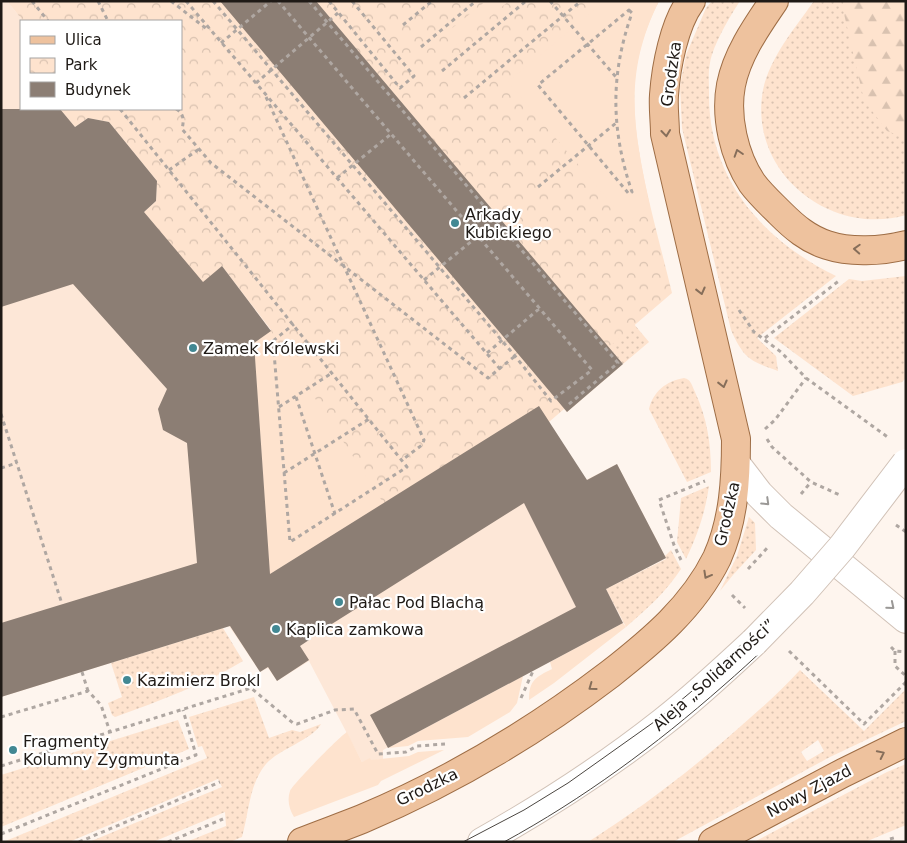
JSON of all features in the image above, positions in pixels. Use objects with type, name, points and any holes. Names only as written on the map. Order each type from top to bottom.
[{"type":"main road","name":"Grodzka","points":[[302,842],[362,819],[443,780],[498,750],[550,718],[650,642],[699,589],[717,556],[730,514],[736,482],[736,439],[665,134],[664,96],[670,60],[678,27],[691,1]]},
{"type":"main road","points":[[774,1],[753,32],[731,84],[729,104],[732,134],[742,163],[752,183],[795,228],[826,245],[858,250],[872,250],[906,245]]},
{"type":"main road","name":"Nowy Zjazd","points":[[713,842],[835,777],[906,742]]},
{"type":"street","name":"Aleja „Solidarności”","points":[[482,842],[573,788],[618,757],[685,704],[754,642],[802,593],[842,547],[906,463]]},
{"type":"street","points":[[736,464],[758,494],[781,516],[906,619]]},
{"type":"path","points":[[32,1],[47,20]]},
{"type":"path","points":[[98,1],[108,20]]},
{"type":"path","points":[[171,1],[215,35]]},
{"type":"path","points":[[186,1],[500,369]]},
{"type":"path","points":[[213,1],[440,267],[551,401],[592,370],[278,1]]},
{"type":"path","points":[[222,42],[271,1]]},
{"type":"path","points":[[309,1],[618,363],[568,405]]},
{"type":"path","points":[[329,1],[400,88],[414,76],[352,1]]},
{"type":"path","points":[[403,25],[432,1]]},
{"type":"path","points":[[421,47],[476,1]]},
{"type":"path","points":[[442,71],[526,1]]},
{"type":"path","points":[[550,1],[616,78]]},
{"type":"path","points":[[464,98],[581,1]]},
{"type":"path","points":[[629,10],[632,13],[625,34],[616,78],[616,123],[621,154],[632,192],[629,194],[538,85],[629,10]]},
{"type":"path","points":[[256,83],[338,13]]},
{"type":"path","points":[[263,92],[424,440],[422,445],[402,460]]},
{"type":"path","points":[[121,110],[294,324],[408,467],[290,542],[273,341],[294,324]]},
{"type":"path","points":[[179,110],[183,119],[182,129],[210,163],[488,378],[515,356]]},
{"type":"path","points":[[538,187],[616,123]]},
{"type":"path","points":[[337,178],[391,134]]},
{"type":"path","points":[[169,170],[199,149]]},
{"type":"path","points":[[424,280],[478,236]]},
{"type":"path","points":[[846,274],[765,338],[806,378],[890,439]]},
{"type":"path","points":[[486,353],[540,308]]},
{"type":"path","points":[[279,407],[332,373]]},
{"type":"path","points":[[775,420],[806,378]]},
{"type":"path","points":[[296,397],[335,514]]},
{"type":"path","points":[[1,414],[62,604]]},
{"type":"path","points":[[284,473],[369,419]]},
{"type":"path","points":[[763,432],[772,447],[811,482],[844,497]]},
{"type":"path","points":[[1,468],[17,464]]},
{"type":"path","points":[[683,563],[674,545],[659,500],[707,480]]},
{"type":"path","points":[[892,521],[906,532]]},
{"type":"path","points":[[747,570],[773,542]]},
{"type":"path","points":[[727,590],[748,610]]},
{"type":"path","points":[[789,650],[864,724],[906,682]]},
{"type":"path","points":[[895,651],[895,666],[906,676]]},
{"type":"path","points":[[520,704],[521,696],[534,671]]},
{"type":"path","points":[[82,672],[88,690],[100,705],[110,732]]},
{"type":"path","points":[[1,766],[251,688],[293,723],[297,724],[335,710],[354,710],[378,754],[406,752],[417,746],[442,744]]},
{"type":"path","points":[[1,717],[88,690]]},
{"type":"path","points":[[1,834],[196,755],[182,710]]},
{"type":"path","points":[[78,842],[220,782]]},
{"type":"path","points":[[168,842],[224,819]]},
{"type":"path","points":[[890,839],[896,837]]},
{"type":"shaded area","points":[[1,1],[7,1],[22,20],[20,20],[20,110],[61,110],[75,127],[88,118],[109,122],[157,181],[156,201],[144,211],[222,266],[271,331],[384,504],[561,493],[617,464],[666,558],[606,589],[623,623],[383,750],[383,759],[362,762],[309,661],[277,681],[268,668],[260,672],[229,626],[1,697]]},
{"type":"green space","points":[[7,1],[659,1],[641,47],[634,90],[640,158],[672,293],[609,347],[623,364],[567,412],[564,409],[549,422],[384,504],[254,343],[271,330],[222,266],[203,283],[144,212],[156,201],[157,181],[109,122],[88,118],[75,127],[61,110],[182,110],[182,20],[22,20]]},
{"type":"green space","points":[[486,1],[509,1],[456,45],[446,33]]},
{"type":"green space","points":[[605,1],[659,1],[647,28],[636,79],[636,128],[650,207],[627,222],[508,82]]},
{"type":"green space","points":[[712,1],[740,1],[718,39],[709,70],[711,124],[718,152],[729,179],[744,203],[763,225],[809,261],[836,276],[757,338],[776,356],[778,371],[749,358],[740,347],[731,330],[682,128],[680,86],[686,55],[706,8]]},
{"type":"green space","points":[[814,1],[906,1],[906,215],[877,219],[849,216],[823,206],[800,191],[781,171],[768,147],[762,120],[763,90],[766,78],[777,54]]},
{"type":"green space","points":[[844,1],[906,1],[906,138],[887,131],[864,100],[842,5]]},
{"type":"green space","points":[[906,276],[906,378],[902,382],[853,396],[774,338],[849,279],[862,281]]},
{"type":"green space","points":[[618,305],[649,342],[623,364],[592,327]]},
{"type":"green space","points":[[271,331],[384,504],[270,574],[254,343]]},
{"type":"green space","points":[[684,378],[691,383],[703,411],[708,431],[711,461],[711,472],[687,482],[649,409],[654,397],[661,388],[677,379]]},
{"type":"green space","points":[[709,486],[700,523],[686,559],[677,542],[681,498]]},
{"type":"green space","points":[[749,517],[755,523],[756,550],[720,591],[737,556]]},
{"type":"green space","points":[[671,550],[681,569],[663,593],[626,627],[606,589],[666,559],[665,556]]},
{"type":"green space","points":[[623,623],[626,627],[529,700],[530,688],[534,680],[552,669],[550,662]]},
{"type":"green space","points":[[223,628],[243,661],[212,678],[180,692],[115,717],[112,715],[108,703],[122,697],[111,663]]},
{"type":"green space","points":[[800,670],[864,731],[906,689],[906,721],[830,757],[673,842],[588,842],[645,804],[698,762],[776,695]],"holes":[[[818,740],[824,751],[807,761],[801,752]]]},
{"type":"green space","points":[[523,676],[517,703],[510,712],[468,737],[418,741],[408,746],[388,748]]},
{"type":"green space","points":[[254,697],[269,738],[292,730],[300,732],[321,724],[317,730],[303,740],[272,759],[260,772],[250,799],[242,837],[230,842],[186,842],[226,826],[225,812],[153,842],[89,842],[222,787],[218,779],[69,842],[3,842],[207,758],[202,746],[198,747],[189,717]]},
{"type":"green space","points":[[178,720],[189,749],[1,827],[1,775]]},
{"type":"green space","points":[[347,732],[362,762],[370,758],[371,760],[409,756],[418,752],[444,750],[381,781],[378,785],[294,817],[289,804],[290,791],[317,760]]},
{"type":"green space","points":[[906,764],[906,825],[865,842],[754,842],[887,772]]},
{"type":"building","name":"Arkady Kubickiego","points":[[220,1],[316,1],[623,364],[567,412]]},
{"type":"building","name":"Zamek Królewski","points":[[1,109],[61,110],[75,127],[88,118],[109,122],[157,181],[156,201],[144,212],[203,282],[222,266],[271,331],[254,343],[270,574],[539,406],[587,480],[617,464],[666,558],[606,589],[623,623],[388,748],[370,715],[576,607],[524,503],[308,639],[300,646],[309,660],[277,681],[268,667],[260,672],[230,626],[1,697],[1,623],[197,563],[187,443],[163,430],[158,409],[167,389],[73,284],[1,307]]},
{"type":"tram line","points":[[463,842],[524,810],[568,783],[661,717],[704,681],[749,637],[837,543],[906,449]]},
{"type":"tram line","points":[[504,842],[562,808],[618,770],[698,708],[746,666],[789,624],[823,586],[906,478]]},
{"type":"place","name":"Arkady Kubickiego","points":[[455,223]]},
{"type":"place","name":"Zamek Królewski","points":[[193,348]]},
{"type":"place","name":"Pałac Pod Blachą","points":[[339,602]]},
{"type":"place","name":"Kaplica zamkowa","points":[[276,629]]},
{"type":"place","name":"Kazimierz Brokl","points":[[127,680]]},
{"type":"place","name":"Fragmenty Kolumny Zygmunta","points":[[13,750]]}]
